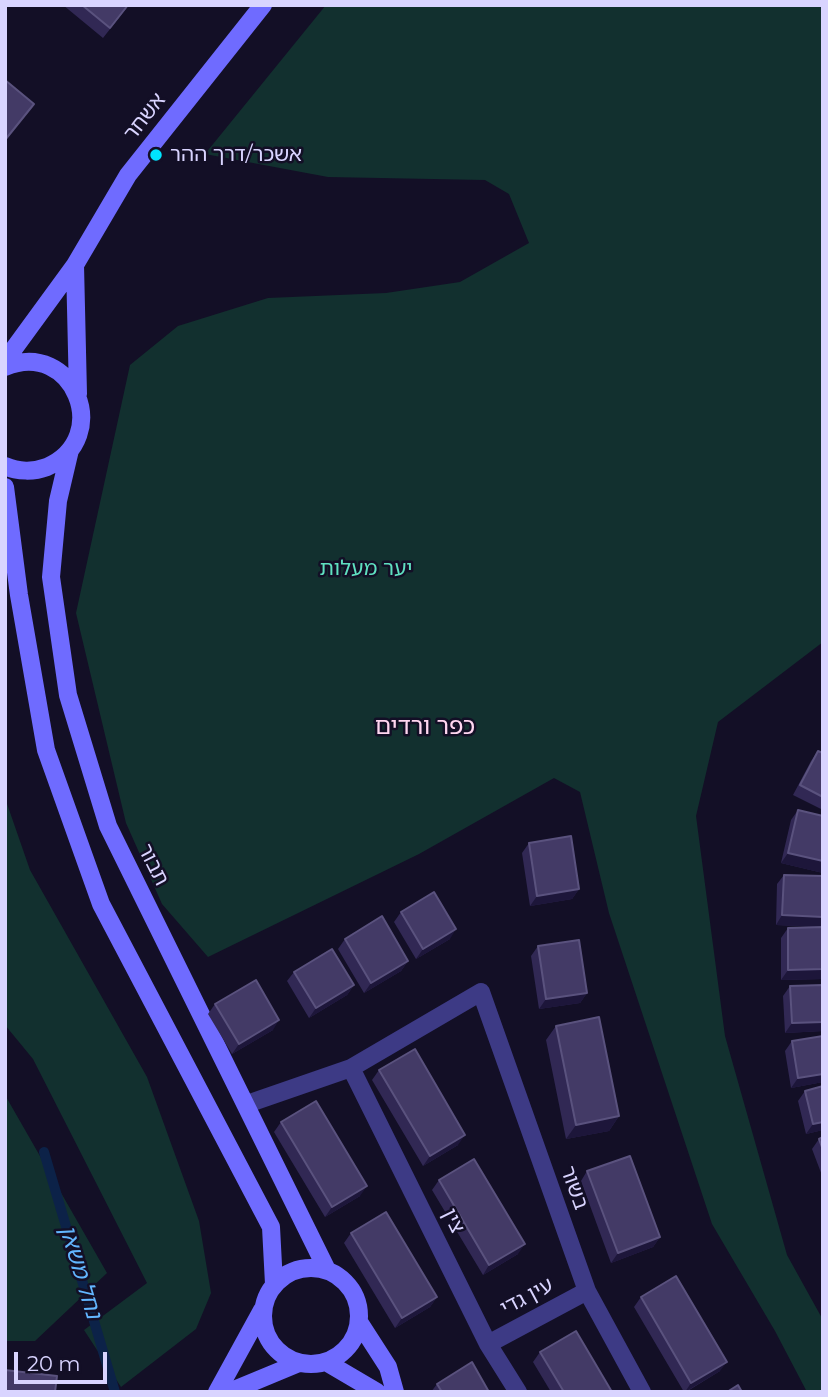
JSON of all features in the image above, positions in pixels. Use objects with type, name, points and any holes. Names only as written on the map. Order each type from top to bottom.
[{"type":"street","name":"אשחר","points":[[5,361],[75,265],[128,175],[263,5]]},
{"type":"street","points":[[75,265],[78,394]]},
{"type":"street","points":[[5,367],[17,362],[46,364],[64,376],[78,394]]},
{"type":"street","name":"תבור","points":[[78,394],[82,423],[70,450],[58,501],[51,577],[68,695],[108,826],[327,1270]]},
{"type":"street","points":[[5,466],[28,471],[44,468],[59,461],[70,450]]},
{"type":"street","points":[[5,487],[19,595],[46,750],[101,904],[271,1227],[274,1284],[217,1392]]},
{"type":"street","name":"בשור","points":[[351,1068],[481,992],[587,1291],[642,1392]]},
{"type":"street","points":[[247,1104],[351,1068]]},
{"type":"street","name":"צין","points":[[351,1068],[488,1344],[518,1392]]},
{"type":"street","points":[[229,1392],[299,1363],[327,1362],[345,1352],[354,1338],[359,1322],[359,1306],[353,1291],[342,1278],[327,1270],[299,1268],[274,1284]]},
{"type":"street","name":"עין גדי","points":[[488,1344],[587,1291]]},
{"type":"street","points":[[262,1310],[267,1338],[286,1358],[299,1363]]},
{"type":"street","points":[[359,1322],[388,1367],[395,1392]]},
{"type":"street","points":[[327,1362],[377,1392]]},
{"type":"green space","name":"יער מעלות","points":[[326,5],[823,5],[823,642],[718,722],[696,816],[725,1036],[787,1255],[823,1320],[823,1392],[807,1392],[775,1331],[712,1224],[609,913],[580,792],[554,778],[419,854],[208,957],[162,904],[126,823],[76,613],[130,365],[178,326],[268,298],[386,293],[460,282],[529,243],[509,194],[485,180],[328,177],[205,154]]},
{"type":"green space","points":[[5,798],[30,870],[147,1077],[199,1221],[211,1293],[196,1329],[121,1387],[84,1330],[147,1283],[33,1059],[5,1025]]},
{"type":"green space","points":[[5,1095],[107,1273],[35,1341],[5,1341]]},
{"type":"building","points":[[82,5],[128,5],[110,28]]},
{"type":"building","points":[[5,80],[34,104],[5,140]]},
{"type":"building","points":[[818,751],[823,753],[823,797],[800,785]]},
{"type":"building","points":[[798,810],[823,816],[823,861],[788,853]]},
{"type":"building","points":[[571,836],[579,889],[537,896],[529,843]]},
{"type":"building","points":[[784,875],[823,876],[823,917],[782,915]]},
{"type":"building","points":[[434,892],[456,929],[423,949],[401,912]]},
{"type":"building","points":[[382,916],[408,961],[371,983],[345,939]]},
{"type":"building","points":[[823,927],[823,969],[788,970],[788,928]]},
{"type":"building","points":[[579,940],[587,993],[546,999],[538,946]]},
{"type":"building","points":[[332,949],[354,985],[316,1008],[294,972]]},
{"type":"building","points":[[256,980],[279,1020],[239,1044],[215,1004]]},
{"type":"building","points":[[823,985],[823,1022],[792,1023],[790,986]]},
{"type":"building","points":[[599,1017],[619,1116],[576,1125],[556,1026]]},
{"type":"building","points":[[823,1036],[823,1074],[798,1078],[792,1041]]},
{"type":"building","points":[[415,1049],[465,1135],[430,1156],[379,1070]]},
{"type":"building","points":[[823,1086],[823,1122],[813,1124],[805,1091]]},
{"type":"building","points":[[316,1101],[367,1186],[332,1207],[281,1122]]},
{"type":"building","points":[[630,1156],[660,1237],[618,1253],[587,1171]]},
{"type":"building","points":[[474,1159],[525,1244],[489,1265],[439,1180]]},
{"type":"building","points":[[386,1212],[437,1297],[402,1318],[351,1233]]},
{"type":"building","points":[[676,1276],[727,1362],[691,1383],[641,1297]]},
{"type":"building","points":[[576,1331],[612,1392],[564,1392],[540,1352]]},
{"type":"building","points":[[472,1362],[489,1392],[442,1392],[437,1384]]},
{"type":"building","points":[[5,1370],[57,1376],[55,1392],[5,1392]]},
{"type":"building","points":[[738,1385],[742,1392],[727,1392]]},
{"type":"waterway","name":"נחל משאן","points":[[44,1152],[115,1392]]},
{"type":"place","name":"אשכר/דרך ההר","points":[[156,155]]},
{"type":"district","name":"כפר ורדים","points":[[425,727]]}]
